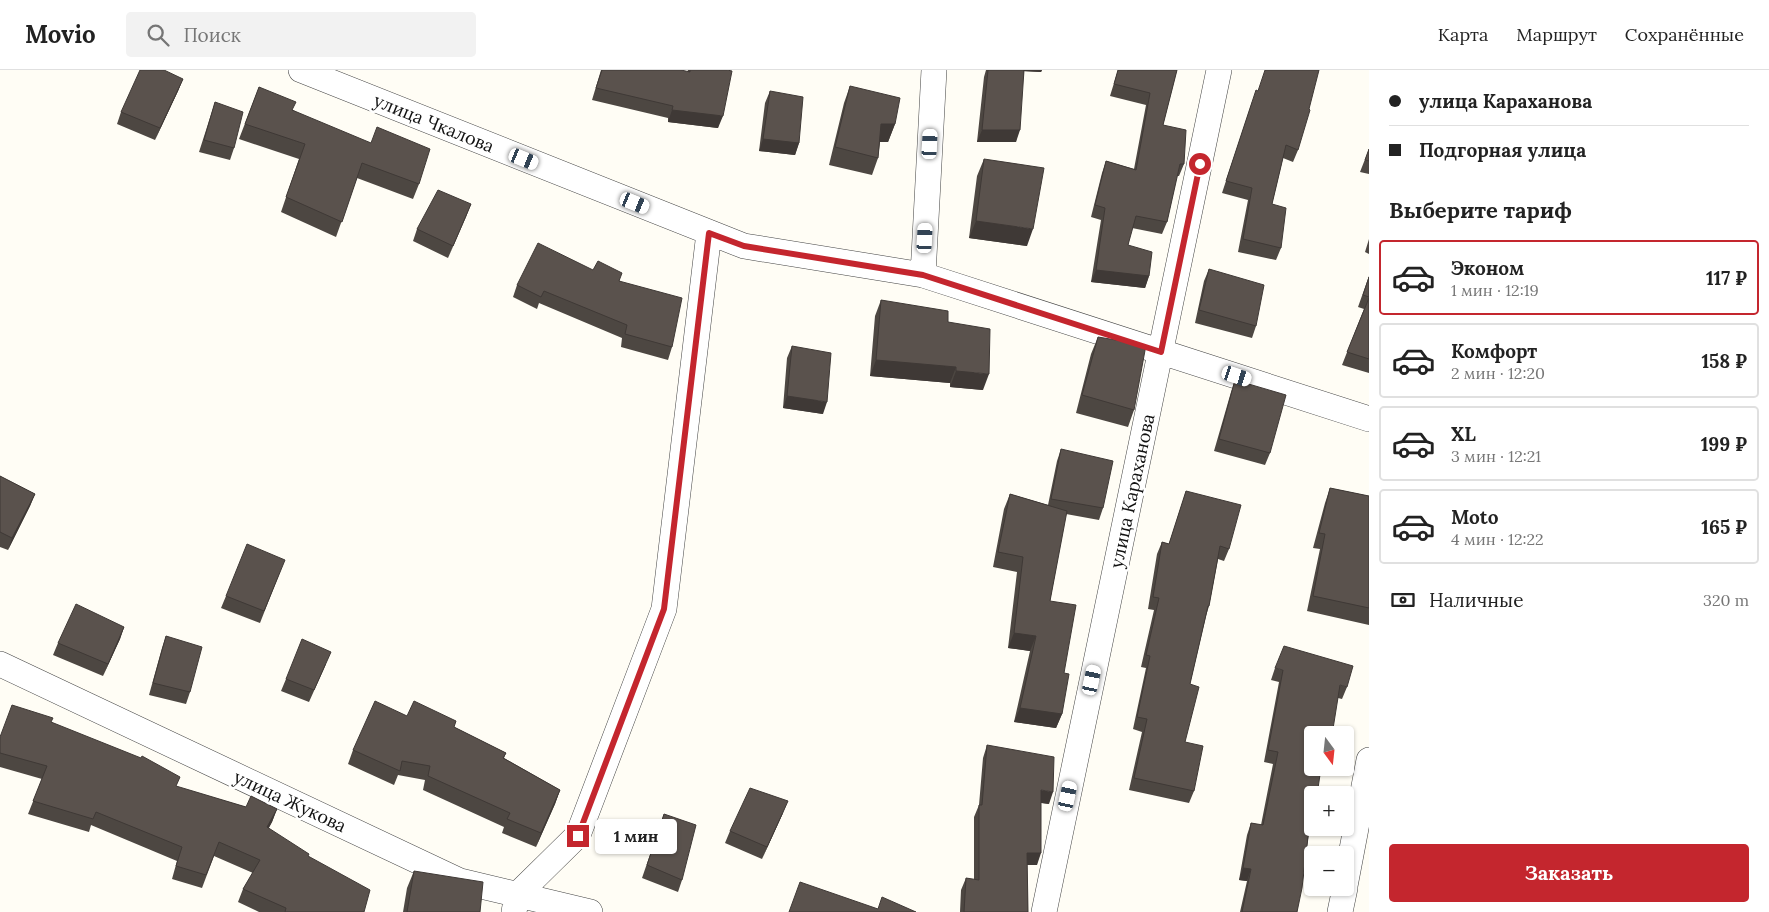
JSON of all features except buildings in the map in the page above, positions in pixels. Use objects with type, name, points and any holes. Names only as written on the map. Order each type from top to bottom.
[{"type":"street","name":"улица Чкалова","points":[[301,70],[744,246],[923,275],[1369,419]]},
{"type":"street","points":[[923,275],[934,70]]},
{"type":"street","name":"улица Караханова","points":[[1044,912],[1219,70]]},
{"type":"street","points":[[515,903],[578,836],[664,609],[709,233]]},
{"type":"street","name":"улица Жукова","points":[[0,664],[460,881],[515,903],[590,912]]},
{"type":"street","points":[[1353,846],[1369,760]]},
{"type":"street","points":[[1340,912],[1343,896]]},
{"type":"route","points":[[578,836],[664,609],[709,233],[744,246],[923,275],[1161,352],[1200,164]]}]
